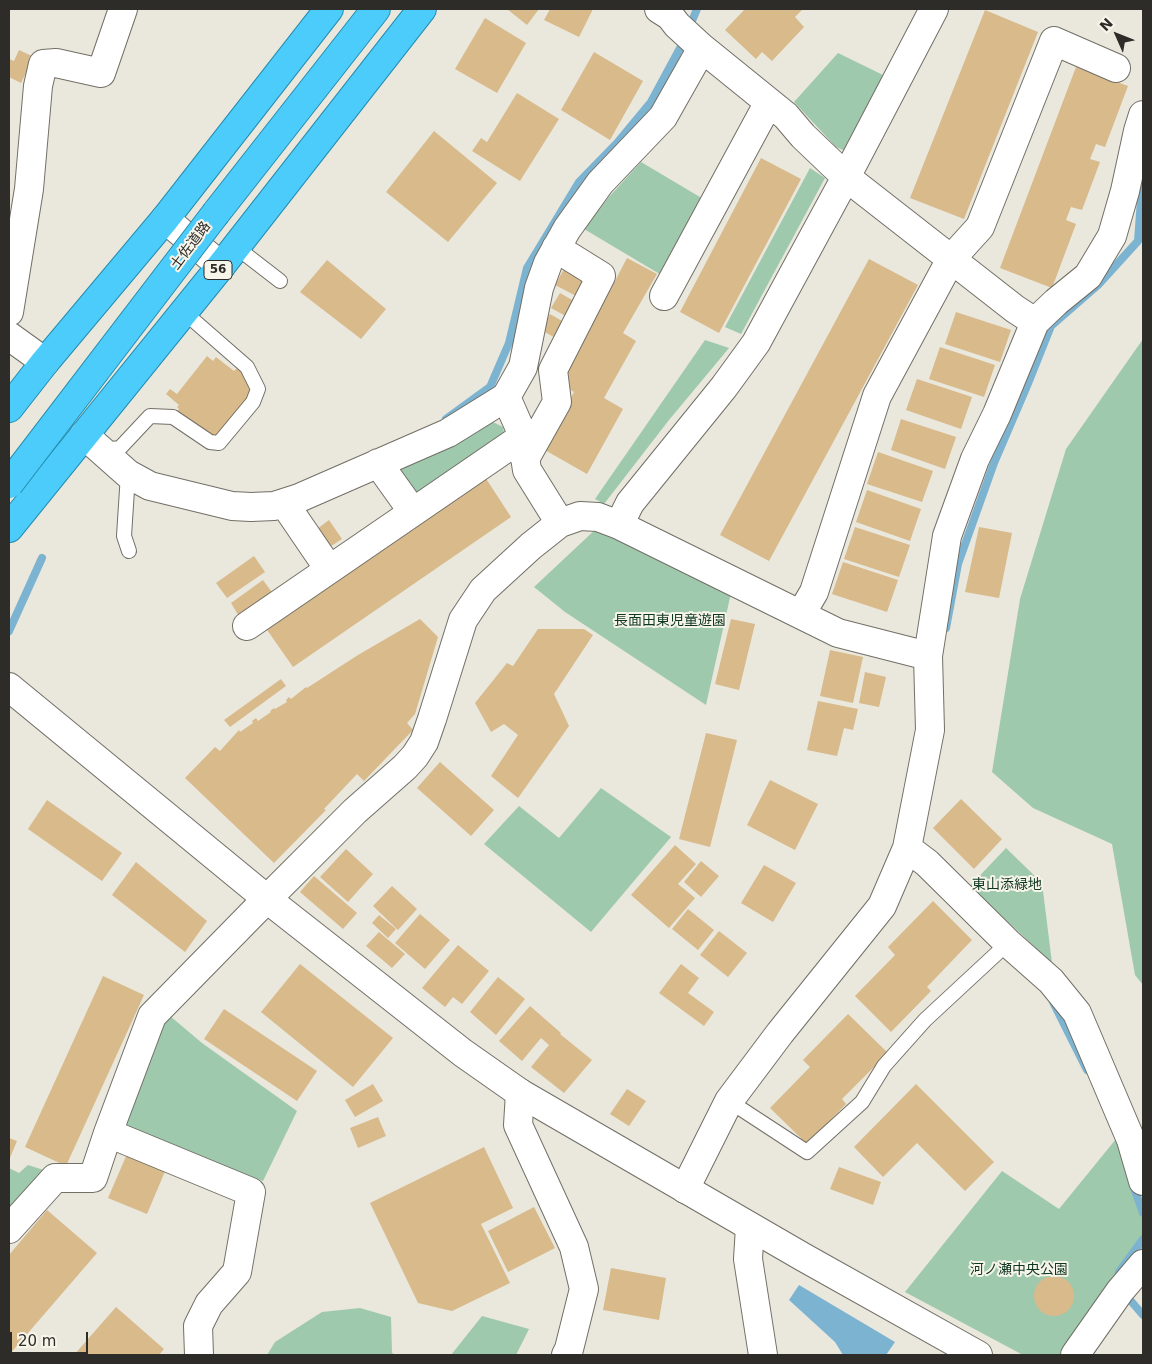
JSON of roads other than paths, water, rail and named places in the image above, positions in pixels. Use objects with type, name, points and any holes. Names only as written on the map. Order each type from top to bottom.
[{"type":"highway","points":[[10,404],[165,219],[329,9]]},
{"type":"highway","name":"土佐道路","points":[[9,484],[216,213],[376,9]]},
{"type":"highway","name":"56","points":[[9,528],[92,442],[184,312],[422,9]]},
{"type":"street","points":[[9,312],[29,189],[38,86],[43,64],[56,63],[101,73],[123,9]]},
{"type":"street","points":[[619,525],[630,503],[724,387],[756,343],[934,9]]},
{"type":"street","points":[[679,25],[786,116],[803,136],[846,176],[1016,309],[1036,322]]},
{"type":"street","points":[[92,442],[128,474],[150,486],[232,506],[274,506],[299,498],[448,433],[506,397],[523,366],[539,288],[548,263],[566,229],[600,183],[663,117],[679,25]]},
{"type":"street","points":[[801,614],[814,592],[877,396],[951,259],[980,227],[1054,41],[1116,68]]},
{"type":"street","points":[[664,296],[769,102]]},
{"type":"street","points":[[685,1189],[729,1101],[780,1033],[882,906],[907,848],[930,730],[928,656],[947,536],[975,459],[1036,322],[1056,302],[1088,276],[1112,236],[1143,115]]},
{"type":"street","points":[[165,219],[229,257]]},
{"type":"street","points":[[247,626],[413,512],[523,448],[557,402],[552,370],[601,276],[556,248]]},
{"type":"street","points":[[9,336],[45,362]]},
{"type":"street","points":[[506,397],[521,432],[527,470],[560,523]]},
{"type":"street","points":[[378,463],[413,512]]},
{"type":"street","points":[[284,503],[329,569]]},
{"type":"street","points":[[9,1229],[55,1178],[93,1178],[152,1016],[355,811],[415,756],[424,742],[464,620],[483,590],[531,546],[560,523],[580,516],[598,517],[619,525],[838,632],[928,656]]},
{"type":"street","points":[[9,687],[267,899],[463,1053],[520,1094],[750,1227],[978,1355]]},
{"type":"street","points":[[907,848],[927,863],[1008,943],[1052,981],[1077,1014],[1132,1140],[1143,1181]]},
{"type":"street","points":[[520,1094],[518,1125],[574,1247],[584,1289],[570,1349],[566,1355]]},
{"type":"street","points":[[108,1133],[250,1192],[237,1272],[209,1304],[198,1326],[198,1355]]},
{"type":"street","points":[[750,1227],[748,1259],[763,1355]]},
{"type":"street","points":[[1075,1355],[1120,1291],[1143,1264]]},
{"type":"lane","points":[[229,257],[280,281]]},
{"type":"lane","points":[[92,442],[120,448],[150,416],[174,416],[210,442],[219,443],[253,402],[258,389],[247,367],[184,312]]},
{"type":"lane","points":[[128,474],[124,536],[128,551]]},
{"type":"lane","points":[[729,1101],[807,1152],[862,1102],[884,1066],[925,1020],[1008,943]]},
{"type":"water","points":[[799,1285],[895,1342],[886,1355],[843,1355],[835,1342],[789,1300]]},
{"type":"waterway","points":[[689,28],[697,9]]},
{"type":"waterway","points":[[446,419],[490,387],[509,343],[527,268],[579,182],[617,143],[651,102],[685,39]]},
{"type":"waterway","points":[[946,628],[958,564],[994,463],[1051,326],[1098,285],[1138,241],[1143,172]]},
{"type":"waterway","points":[[9,631],[42,558]]},
{"type":"waterway","points":[[1053,1002],[1087,1070]]},
{"type":"waterway","points":[[1133,1185],[1143,1213]]},
{"type":"waterway","points":[[1119,1272],[1143,1239]]},
{"type":"waterway","points":[[1130,1300],[1143,1315]]},
{"type":"park label","name":"長面田東児童遊園","points":[[670,621]]},
{"type":"park label","name":"東山添緑地","points":[[1007,885]]},
{"type":"park label","name":"河ノ瀬中央公園","points":[[1019,1270]]}]
